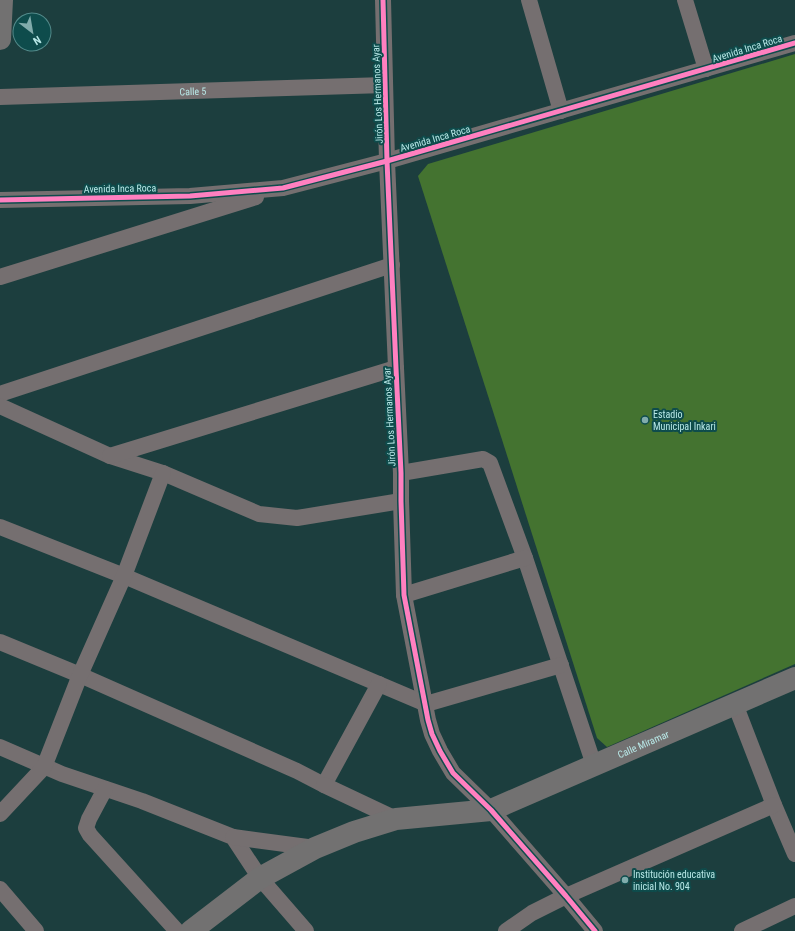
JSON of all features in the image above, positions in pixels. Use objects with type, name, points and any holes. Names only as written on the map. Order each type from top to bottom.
[{"type":"street","points":[[0,39],[2,0]]},
{"type":"street","name":"Jirón Los Hermanos Ayar","points":[[383,0],[387,161],[401,473],[404,595],[432,734],[453,773],[491,810],[595,931]]},
{"type":"street","points":[[529,0],[561,111]]},
{"type":"street","points":[[685,0],[706,69]]},
{"type":"street","name":"Avenida Inca Roca","points":[[0,200],[190,196],[283,188],[387,161],[795,43]]},
{"type":"street","name":"Calle 5","points":[[0,96],[385,85]]},
{"type":"street","points":[[0,276],[283,188]]},
{"type":"street","points":[[0,394],[392,265]]},
{"type":"street","points":[[110,456],[396,368]]},
{"type":"street","points":[[0,406],[110,456],[163,473],[259,514],[297,518],[401,500]]},
{"type":"street","points":[[401,473],[483,459],[490,463],[526,558],[594,765]]},
{"type":"street","points":[[0,814],[44,767],[80,675],[124,576],[163,473]]},
{"type":"street","points":[[0,527],[124,576],[426,704],[561,665]]},
{"type":"street","points":[[404,595],[526,558]]},
{"type":"street","points":[[0,642],[80,675],[297,772],[396,819]]},
{"type":"street","name":"Calle Miramar","points":[[191,931],[260,878],[315,848],[354,832],[396,819],[491,810],[795,678]]},
{"type":"street","points":[[324,785],[379,684]]},
{"type":"street","points":[[735,704],[774,805],[795,854]]},
{"type":"street","points":[[0,747],[44,767],[142,801],[233,837],[315,848]]},
{"type":"street","points":[[105,788],[86,828],[90,835],[177,931]]},
{"type":"street","points":[[506,931],[532,913],[566,896],[774,805]]},
{"type":"street","points":[[233,837],[260,878],[306,931]]},
{"type":"street","points":[[0,889],[36,931]]},
{"type":"street","points":[[742,931],[795,906]]},
{"type":"green space","name":"Estadio Municipal Inkari","points":[[795,54],[795,664],[607,747],[597,738],[418,176],[428,164]]},
{"type":"cycle path","points":[[383,0],[387,161],[401,473],[404,595],[428,720],[432,734],[440,751],[453,773],[491,810],[595,931]]},
{"type":"cycle path","points":[[0,200],[190,196],[283,188],[387,161],[795,43]]},
{"type":"place","name":"Estadio Municipal Inkari","points":[[645,420]]},
{"type":"place","name":"Institución educativa inicial No. 904","points":[[625,880]]}]
